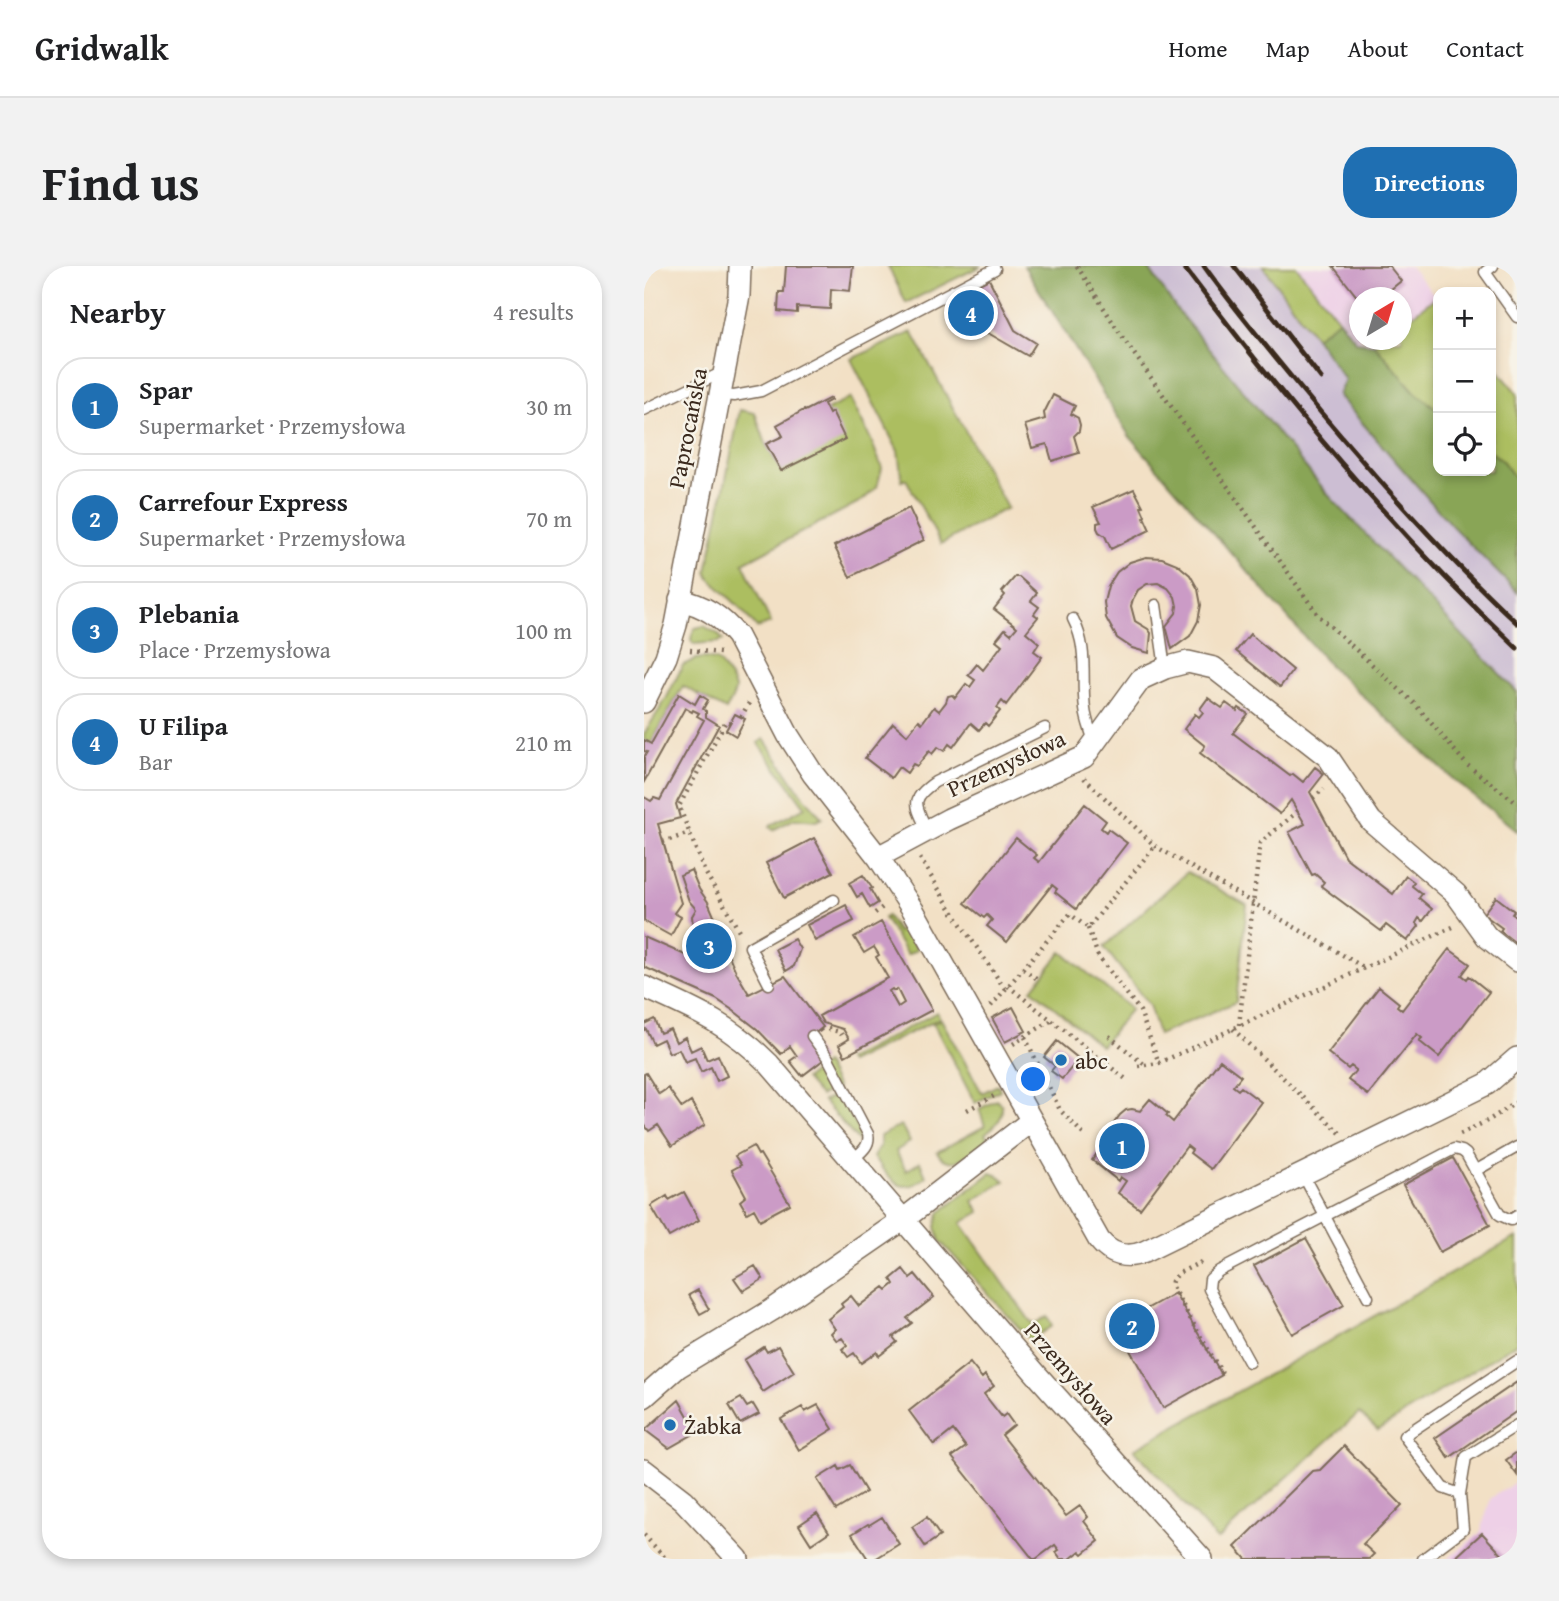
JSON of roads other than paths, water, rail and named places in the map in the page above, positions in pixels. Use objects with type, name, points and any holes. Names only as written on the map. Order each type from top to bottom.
[{"type":"street","name":"Paprocańska","points":[[644,702],[666,657],[676,625],[739,295],[740,266]]},
{"type":"street","points":[[680,600],[706,609],[728,624],[737,636],[775,711],[807,764],[878,857],[913,911],[1106,1248],[1119,1255],[1129,1256],[1144,1252],[1487,1084],[1517,1058]]},
{"type":"street","name":"Przemysłowa","points":[[878,857],[1084,757],[1141,679],[1165,668],[1188,662],[1214,668],[1328,757],[1371,821],[1456,894],[1486,937],[1517,961]]},
{"type":"street","name":"Przemysłowa","points":[[644,987],[729,1029],[769,1064],[1063,1404],[1202,1559]]},
{"type":"street","points":[[644,1397],[678,1367],[772,1310],[904,1219],[1031,1121]]},
{"type":"street","points":[[644,1470],[683,1500],[738,1559]]},
{"type":"lane","points":[[1493,266],[1485,272],[1517,317]]},
{"type":"lane","points":[[721,395],[734,396],[761,391],[995,269]]},
{"type":"lane","points":[[644,410],[725,371]]},
{"type":"lane","points":[[1156,606],[1165,668]]},
{"type":"lane","points":[[1073,619],[1083,648],[1085,710],[1094,742]]},
{"type":"lane","points":[[919,835],[916,803],[928,787],[1045,728]]},
{"type":"lane","points":[[769,984],[750,947],[834,900]]},
{"type":"lane","points":[[819,1033],[828,1058],[868,1134],[867,1145],[852,1160]]},
{"type":"lane","points":[[1475,1171],[1517,1147]]},
{"type":"lane","points":[[1249,1362],[1209,1289],[1210,1279],[1219,1271],[1454,1149],[1466,1154],[1500,1215],[1511,1220],[1517,1216]]},
{"type":"lane","points":[[1303,1175],[1368,1297]]},
{"type":"lane","points":[[1460,1494],[1443,1488],[1404,1436],[1517,1361]]},
{"type":"lane","points":[[1423,1559],[1463,1529],[1460,1494],[1466,1457],[1517,1425]]},
{"type":"railway","points":[[1183,266],[1342,464],[1427,558],[1517,648]]},
{"type":"railway","points":[[1204,266],[1259,338],[1365,464],[1439,545],[1517,623]]},
{"type":"railway","points":[[1234,266],[1321,378]]},
{"type":"place","name":"U Filipa","points":[[971,313]]},
{"type":"place","name":"Plebania","points":[[709,946]]},
{"type":"place","name":"abc","points":[[1061,1060]]},
{"type":"place","name":"Spar","points":[[1122,1146]]},
{"type":"place","name":"Carrefour Express","points":[[1132,1326]]},
{"type":"place","name":"Żabka","points":[[670,1425]]}]
